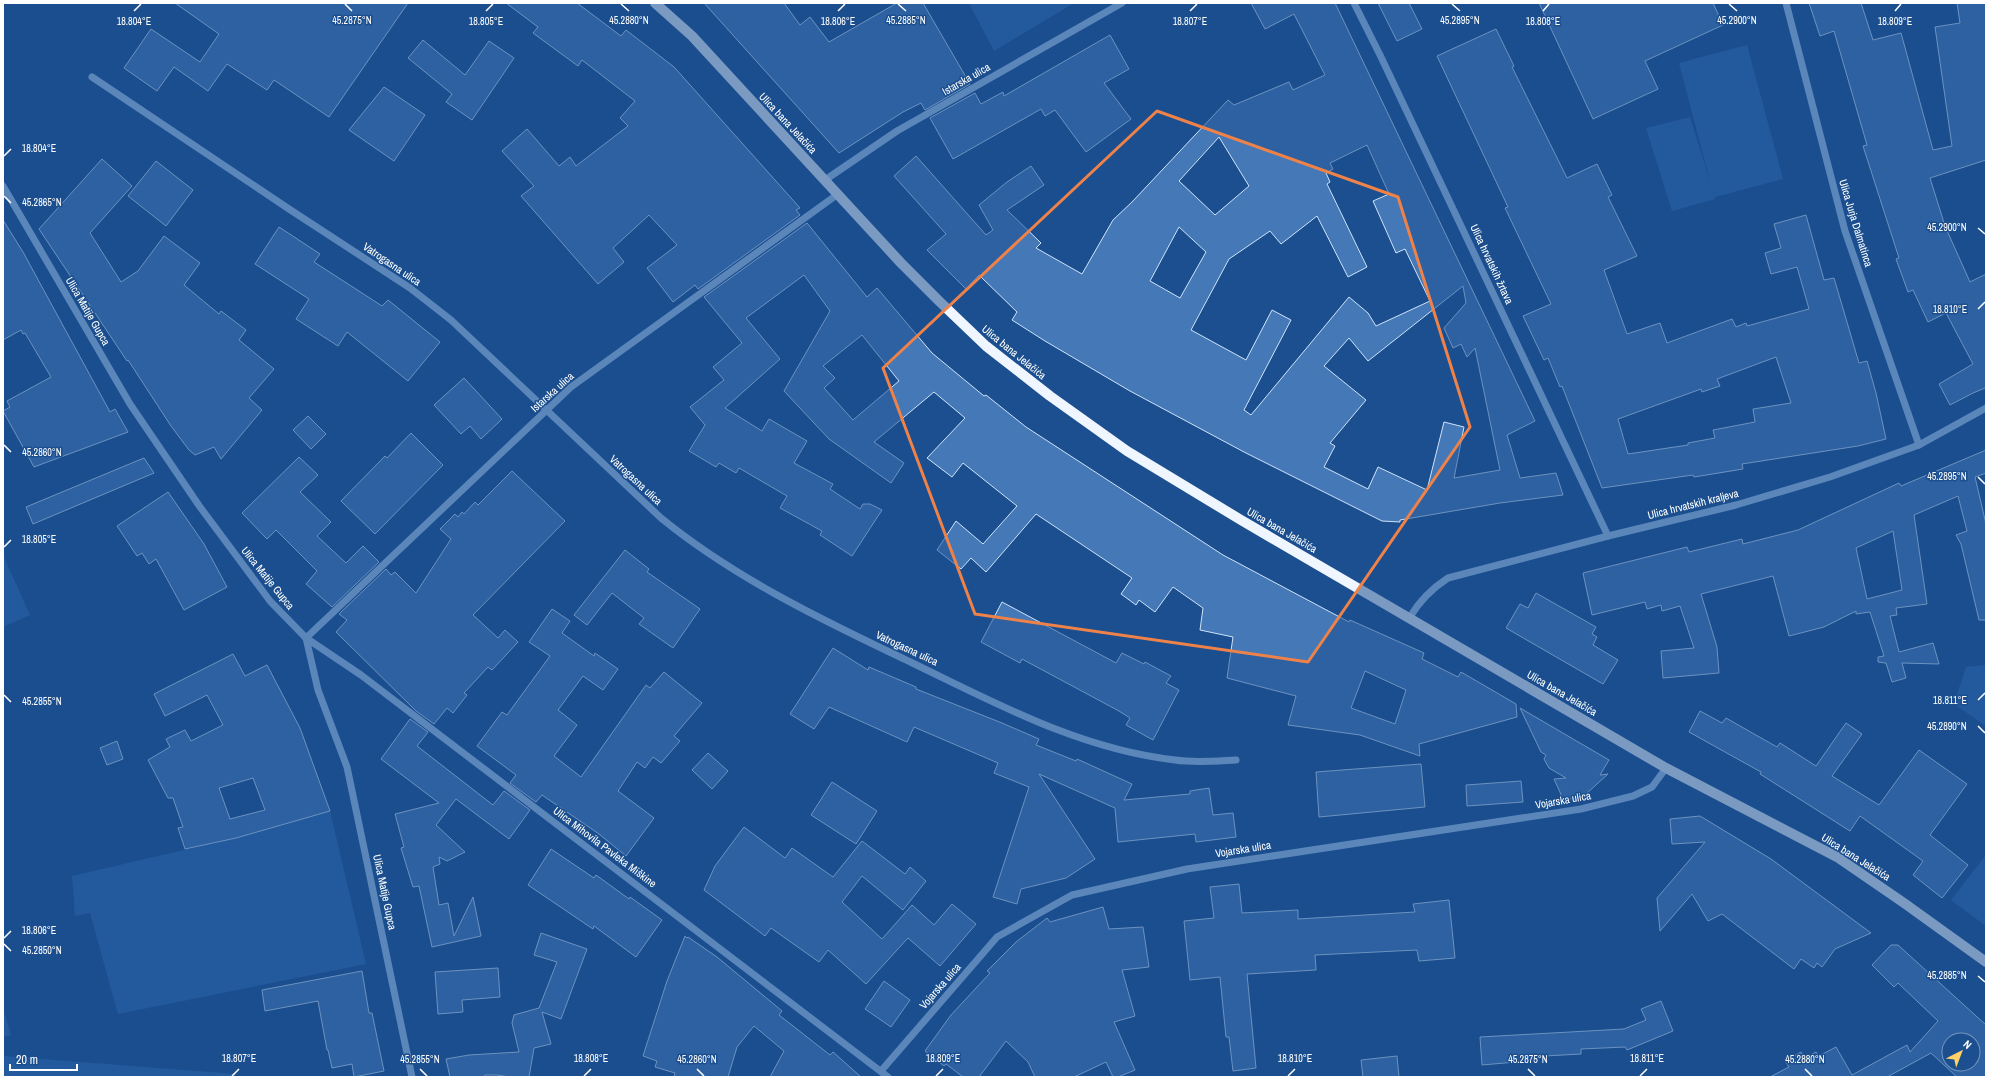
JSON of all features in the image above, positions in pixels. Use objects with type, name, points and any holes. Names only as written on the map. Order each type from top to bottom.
[{"type":"main road","name":"Ulica bana Jelačića","points":[[655,3],[692,36],[938,301],[986,346],[1050,396],[1147,463],[1241,520],[1410,617],[1666,768],[1837,857],[1986,962]]},
{"type":"street","name":"Istarska ulica","points":[[825,180],[897,131],[1122,3]]},
{"type":"street","name":"Ulica hrvatskih žrtava","points":[[1354,3],[1385,64],[1608,536]]},
{"type":"street","name":"Ulica Jurja Dalmatinca","points":[[1786,3],[1845,231],[1919,445]]},
{"type":"street","name":"Vatrogasna ulica","points":[[92,77],[276,201],[410,288],[451,320],[661,518],[690,542],[829,623],[1034,721],[1073,736],[1120,749],[1176,761],[1236,760]]},
{"type":"street","name":"Ulica Matije Gupca","points":[[3,186],[130,404],[200,506],[270,601],[306,638],[318,690],[346,767],[412,1077]]},
{"type":"street","name":"Istarska ulica","points":[[306,638],[572,387],[838,194]]},
{"type":"street","name":"Ulica hrvatskih kraljeva","points":[[1410,617],[1420,600],[1432,588],[1448,578],[1608,536],[1743,503],[1830,477],[1919,445],[1986,408]]},
{"type":"street","name":"Ulica Mihovila Pavleka Miškine","points":[[306,638],[361,675],[888,1077]]},
{"type":"street","name":"Vojarska ulica","points":[[881,1071],[997,938],[1072,896],[1187,869],[1581,809],[1633,796],[1652,786],[1666,768]]},
{"type":"highlighted area","points":[[1157,111],[1398,197],[1470,427],[1308,662],[975,614],[883,368]]},
{"type":"shaded area","points":[[969,3],[1074,3],[994,51]]},
{"type":"shaded area","points":[[1747,45],[1783,179],[1715,197],[1715,199],[1672,211],[1646,128],[1690,117],[1711,185],[1679,63]]},
{"type":"shaded area","points":[[3,555],[30,615],[3,627]]},
{"type":"shaded area","points":[[1986,665],[1986,726],[1954,704],[1966,667]]},
{"type":"shaded area","points":[[330,811],[366,964],[118,1014],[90,913],[75,916],[72,876],[236,838]]},
{"type":"shaded area","points":[[1986,855],[1986,926],[1951,900]]},
{"type":"shaded area","points":[[3,1008],[11,1035],[3,1037]]},
{"type":"shaded area","points":[[3,1056],[236,1074],[236,1077],[3,1077]]},
{"type":"building","points":[[175,3],[408,3],[329,117],[274,80],[267,90],[227,64],[208,91],[174,67],[157,91],[124,68],[151,29],[200,62],[219,34]]},
{"type":"building","points":[[506,3],[577,3],[621,36],[626,30],[674,67],[800,208],[796,210],[800,215],[698,289],[695,285],[673,302],[647,268],[677,245],[649,215],[613,248],[624,262],[598,284],[521,196],[534,186],[502,151],[527,129],[559,166],[570,157],[576,166],[628,126],[620,118],[635,101],[582,60],[578,66],[533,33],[538,27]]},
{"type":"building","points":[[704,3],[784,3],[800,25],[810,17],[829,42],[897,3],[923,3],[970,84],[925,110],[921,103],[903,112],[839,153]]},
{"type":"building","points":[[1251,3],[1335,3],[1535,421],[1507,435],[1520,478],[1556,473],[1563,495],[1500,503],[1400,520],[1400,522],[1382,521],[1244,452],[1130,391],[1045,341],[1012,320],[1017,312],[979,275],[966,289],[927,250],[946,234],[894,176],[916,156],[986,235],[993,230],[979,205],[1007,182],[1031,166],[1044,185],[1007,210],[1041,243],[1036,248],[1082,274],[1113,220],[1132,202],[1228,100],[1234,105],[1289,82],[1293,90],[1325,75],[1294,14],[1265,29]],"holes":[[[1219,137],[1249,186],[1215,215],[1179,181]],[[1367,145],[1389,194],[1373,201],[1396,253],[1405,249],[1430,301],[1376,326],[1368,313],[1349,297],[1251,415],[1244,410],[1291,320],[1272,310],[1246,360],[1191,330],[1229,259],[1270,231],[1281,244],[1317,216],[1348,277],[1367,267],[1327,184],[1330,182],[1326,173],[1333,169],[1330,163]],[[1179,227],[1206,252],[1180,298],[1150,281]],[[1463,286],[1466,303],[1444,328],[1453,348],[1461,344],[1467,357],[1475,348],[1500,470],[1454,478],[1464,427],[1444,422],[1427,490],[1378,467],[1368,489],[1324,467],[1335,446],[1330,443],[1366,400],[1324,366],[1349,338],[1368,361]]]},
{"type":"building","points":[[1378,3],[1409,3],[1422,29],[1397,41]]},
{"type":"building","points":[[1539,3],[1713,3],[1723,25],[1645,61],[1658,89],[1593,119]]},
{"type":"building","points":[[1809,3],[1861,3],[1873,40],[1901,33],[1933,150],[1952,146],[1935,27],[1960,23],[1957,3],[1986,3],[1986,160],[1930,178],[1945,226],[1970,282],[1986,274],[1986,389],[1985,388],[1973,393],[1950,405],[1939,384],[1973,364],[1946,313],[1928,322],[1913,290],[1908,292],[1896,259],[1899,258],[1863,146],[1867,145],[1834,31],[1820,36]]},
{"type":"building","points":[[1496,29],[1514,66],[1512,67],[1567,178],[1597,164],[1612,195],[1608,197],[1637,256],[1604,270],[1627,334],[1660,323],[1667,343],[1732,319],[1736,327],[1746,323],[1747,326],[1809,309],[1797,267],[1771,274],[1765,253],[1781,248],[1774,224],[1806,215],[1824,280],[1834,278],[1859,363],[1867,361],[1886,439],[1858,446],[1742,464],[1743,469],[1694,477],[1693,475],[1602,488],[1562,386],[1560,387],[1548,358],[1544,360],[1523,316],[1551,304],[1505,208],[1508,207],[1437,56]],"holes":[[[1776,357],[1791,403],[1753,409],[1755,422],[1713,430],[1715,438],[1688,443],[1688,445],[1628,454],[1618,419],[1701,389],[1702,392],[1720,386],[1717,379]]]},
{"type":"building","points":[[1110,35],[1129,69],[1104,83],[1131,119],[1086,152],[1055,110],[1045,116],[1041,109],[953,159],[930,118],[975,93],[981,104],[1003,92],[1004,96]]},
{"type":"building","points":[[423,40],[465,75],[489,41],[514,58],[472,120],[446,102],[452,94],[408,58]]},
{"type":"building","points":[[384,87],[425,115],[394,161],[349,130]]},
{"type":"building","points":[[102,159],[132,186],[90,233],[121,282],[138,271],[164,236],[200,263],[184,285],[219,314],[221,311],[246,330],[239,340],[274,369],[249,398],[262,410],[221,459],[214,447],[195,455],[189,450],[171,426],[39,229]]},
{"type":"building","points":[[156,161],[193,190],[166,226],[128,196]]},
{"type":"building","points":[[3,220],[23,252],[110,412],[115,409],[128,432],[34,467],[3,411],[10,407],[7,401],[51,377],[25,333],[23,334],[21,330],[3,340]]},
{"type":"building","points":[[807,223],[867,297],[877,288],[932,353],[984,396],[986,395],[1026,427],[1223,555],[1349,622],[1350,620],[1424,653],[1422,659],[1458,677],[1461,672],[1516,704],[1517,717],[1419,744],[1420,756],[1360,735],[1288,725],[1296,696],[1227,678],[1233,637],[1200,630],[1203,608],[1173,587],[1155,612],[1139,600],[1136,605],[1121,594],[1132,578],[1036,514],[986,572],[971,558],[961,569],[937,550],[956,521],[983,544],[1017,506],[963,463],[952,477],[927,458],[965,418],[934,392],[874,442],[904,463],[891,483],[829,439],[784,391],[830,311],[804,275],[746,318],[780,359],[725,408],[762,431],[769,419],[807,441],[794,463],[833,484],[830,489],[860,509],[863,504],[870,504],[882,510],[852,556],[820,535],[822,531],[780,508],[787,496],[739,468],[736,473],[719,463],[716,467],[689,451],[705,425],[690,407],[724,380],[713,367],[742,343],[704,297]],"holes":[[[862,335],[899,381],[853,420],[824,388],[835,378],[823,366]],[[1365,671],[1406,690],[1395,724],[1351,708]]]},
{"type":"building","points":[[279,227],[320,254],[314,262],[382,306],[388,300],[440,342],[408,381],[347,332],[338,346],[296,319],[309,299],[255,264]]},
{"type":"building","points":[[464,378],[502,419],[481,439],[470,426],[461,434],[434,405]]},
{"type":"building","points":[[308,416],[326,434],[311,449],[293,430]]},
{"type":"building","points":[[411,433],[443,465],[375,534],[341,501],[385,456],[387,458]]},
{"type":"building","points":[[1986,450],[1986,473],[1975,477],[1986,524],[1986,620],[1979,620],[1961,544],[1956,535],[1967,531],[1958,496],[1914,515],[1927,604],[1896,608],[1897,615],[1890,616],[1899,652],[1933,643],[1939,664],[1902,663],[1906,678],[1892,682],[1886,663],[1878,662],[1878,657],[1884,656],[1870,612],[1856,614],[1856,611],[1824,627],[1789,636],[1773,576],[1701,594],[1717,647],[1719,673],[1663,678],[1661,651],[1694,648],[1680,606],[1662,611],[1661,605],[1647,609],[1645,602],[1592,615],[1583,573],[1687,547],[1689,552],[1742,539],[1743,544],[1798,530],[1899,483],[1901,486]],"holes":[[[1893,531],[1902,590],[1867,599],[1856,548]]]},
{"type":"building","points":[[299,457],[318,475],[300,492],[331,522],[317,536],[346,563],[363,546],[379,562],[332,607],[306,584],[317,571],[276,530],[267,539],[242,513]]},
{"type":"building","points":[[144,458],[154,473],[33,524],[26,507]]},
{"type":"building","points":[[512,471],[565,521],[473,615],[498,638],[505,630],[518,642],[492,670],[488,667],[464,693],[467,695],[453,713],[447,708],[434,724],[416,711],[336,632],[347,620],[339,614],[386,569],[391,575],[395,572],[416,593],[451,539],[440,529],[455,514],[458,517],[462,512],[464,514],[475,502],[478,505]]},
{"type":"building","points":[[168,492],[204,544],[227,587],[184,610],[156,559],[149,564],[142,553],[137,556],[117,526]]},
{"type":"building","points":[[625,550],[649,569],[647,572],[700,609],[673,648],[639,624],[644,618],[612,593],[587,625],[574,615]]},
{"type":"building","points":[[1536,593],[1596,627],[1592,634],[1597,637],[1593,645],[1618,660],[1603,684],[1506,628],[1520,604],[1528,608]]},
{"type":"building","points":[[1002,602],[1116,663],[1122,653],[1144,664],[1145,662],[1171,676],[1166,683],[1179,690],[1153,740],[1126,725],[1130,718],[1119,711],[1022,659],[1020,663],[981,642]]},
{"type":"building","points":[[552,609],[570,621],[562,633],[594,656],[595,653],[618,669],[603,690],[583,676],[558,710],[577,725],[554,756],[581,777],[646,685],[650,688],[664,672],[702,703],[674,736],[680,741],[661,763],[653,757],[645,768],[637,762],[618,791],[654,818],[626,856],[599,834],[542,795],[536,802],[510,783],[516,775],[477,746],[502,712],[507,715],[550,656],[529,642]]},
{"type":"building","points":[[833,648],[868,670],[869,667],[916,687],[916,689],[1002,723],[1039,739],[1036,745],[1076,761],[1077,759],[1132,784],[1124,800],[1190,794],[1190,791],[1209,788],[1213,815],[1233,813],[1236,837],[1196,842],[1195,834],[1118,842],[1115,808],[1039,774],[1095,859],[1066,878],[1021,889],[1017,904],[993,897],[1029,787],[994,773],[998,763],[914,727],[907,742],[829,707],[814,729],[790,714]]},
{"type":"building","points":[[233,654],[245,676],[267,665],[300,728],[330,811],[236,838],[185,849],[178,828],[183,827],[173,798],[168,798],[148,760],[170,747],[166,739],[185,730],[191,741],[223,725],[207,695],[165,716],[154,694]],"holes":[[[253,778],[265,810],[230,819],[219,788]]]},
{"type":"building","points":[[1520,708],[1609,760],[1600,775],[1608,774],[1586,794],[1564,801],[1554,779],[1566,778],[1549,768],[1544,759],[1546,755],[1541,752]]},
{"type":"building","points":[[1700,711],[1722,723],[1726,718],[1777,747],[1780,743],[1816,766],[1846,723],[1862,734],[1832,776],[1879,805],[1919,750],[1967,784],[1930,835],[1968,865],[1942,898],[1913,875],[1923,861],[1860,816],[1850,831],[1760,774],[1761,772],[1689,732]]},
{"type":"building","points":[[410,719],[428,732],[417,746],[493,805],[504,791],[530,810],[509,839],[456,799],[436,825],[465,852],[447,861],[439,857],[440,864],[433,867],[439,905],[448,903],[454,936],[473,897],[481,936],[432,947],[419,886],[413,887],[401,848],[404,847],[395,814],[439,803],[381,759]]},
{"type":"building","points":[[117,741],[123,759],[107,765],[100,748]]},
{"type":"building","points":[[708,753],[728,771],[712,789],[692,770]]},
{"type":"building","points":[[1421,764],[1425,807],[1319,817],[1316,772]]},
{"type":"building","points":[[1521,781],[1523,802],[1467,806],[1466,785]]},
{"type":"building","points":[[832,782],[877,811],[856,844],[811,815]]},
{"type":"building","points":[[1700,816],[1771,859],[1871,933],[1835,949],[1822,967],[1817,963],[1814,968],[1801,959],[1794,969],[1722,914],[1708,921],[1692,894],[1660,931],[1657,898],[1705,842],[1672,844],[1670,819]]},
{"type":"building","points":[[744,827],[785,858],[792,848],[833,877],[862,841],[905,874],[910,867],[926,881],[903,910],[862,876],[842,902],[882,939],[912,905],[934,925],[952,904],[976,924],[940,966],[908,938],[866,984],[828,950],[819,962],[771,928],[765,936],[704,890],[715,866]]},
{"type":"building","points":[[551,849],[594,878],[596,875],[629,899],[630,897],[662,920],[636,957],[594,926],[593,929],[528,885]]},
{"type":"building","points":[[1239,884],[1242,913],[1298,910],[1298,919],[1415,912],[1413,904],[1449,900],[1455,958],[1419,961],[1417,950],[1315,955],[1316,970],[1247,974],[1256,1068],[1233,1071],[1229,1037],[1226,1037],[1220,977],[1190,980],[1184,921],[1214,918],[1210,887]]},
{"type":"building","points":[[1103,907],[1109,929],[1143,927],[1149,967],[1122,970],[1135,1016],[1114,1022],[1135,1070],[1118,1077],[1113,1077],[1106,1062],[1074,1077],[1035,1077],[1028,1062],[1006,1041],[979,1077],[963,1077],[946,1064],[944,1066],[925,1051],[951,1015],[990,973],[987,971],[1016,942],[1047,918],[1050,922]]},
{"type":"building","points":[[541,933],[587,949],[561,1019],[542,1012],[551,1044],[534,1048],[529,1077],[485,1075],[483,1077],[450,1077],[446,1059],[469,1055],[519,1052],[512,1023],[514,1015],[539,1008],[557,962],[534,955]]},
{"type":"building","points":[[685,936],[717,957],[782,1011],[779,1015],[830,1055],[833,1052],[861,1077],[770,1077],[784,1051],[754,1026],[737,1047],[728,1077],[674,1077],[675,1073],[655,1067],[657,1061],[643,1056],[667,981]]},
{"type":"building","points":[[1891,945],[1898,945],[1986,1025],[1986,1077],[1957,1077],[1952,1072],[1981,1072],[1981,1032],[1941,1032],[1941,1062],[1931,1053],[1887,1077],[1770,1077],[1789,1067],[1785,1061],[1801,1052],[1804,1058],[1816,1052],[1819,1056],[1836,1047],[1852,1075],[1907,1045],[1910,1052],[1938,1021],[1898,983],[1894,987],[1872,965]]},
{"type":"building","points":[[498,968],[500,997],[462,1000],[463,1012],[438,1014],[435,972]]},
{"type":"building","points":[[362,971],[369,1013],[372,1013],[384,1071],[354,1077],[352,1064],[332,1068],[327,1050],[318,1001],[265,1011],[262,990]]},
{"type":"building","points":[[884,981],[910,1000],[891,1027],[865,1009]]},
{"type":"building","points":[[1661,1001],[1673,1031],[1627,1050],[1625,1047],[1581,1049],[1581,1054],[1527,1057],[1527,1061],[1482,1065],[1480,1037],[1624,1029],[1646,1020],[1641,1009]]},
{"type":"building","points":[[1397,1056],[1399,1077],[1363,1077],[1361,1060]]}]
